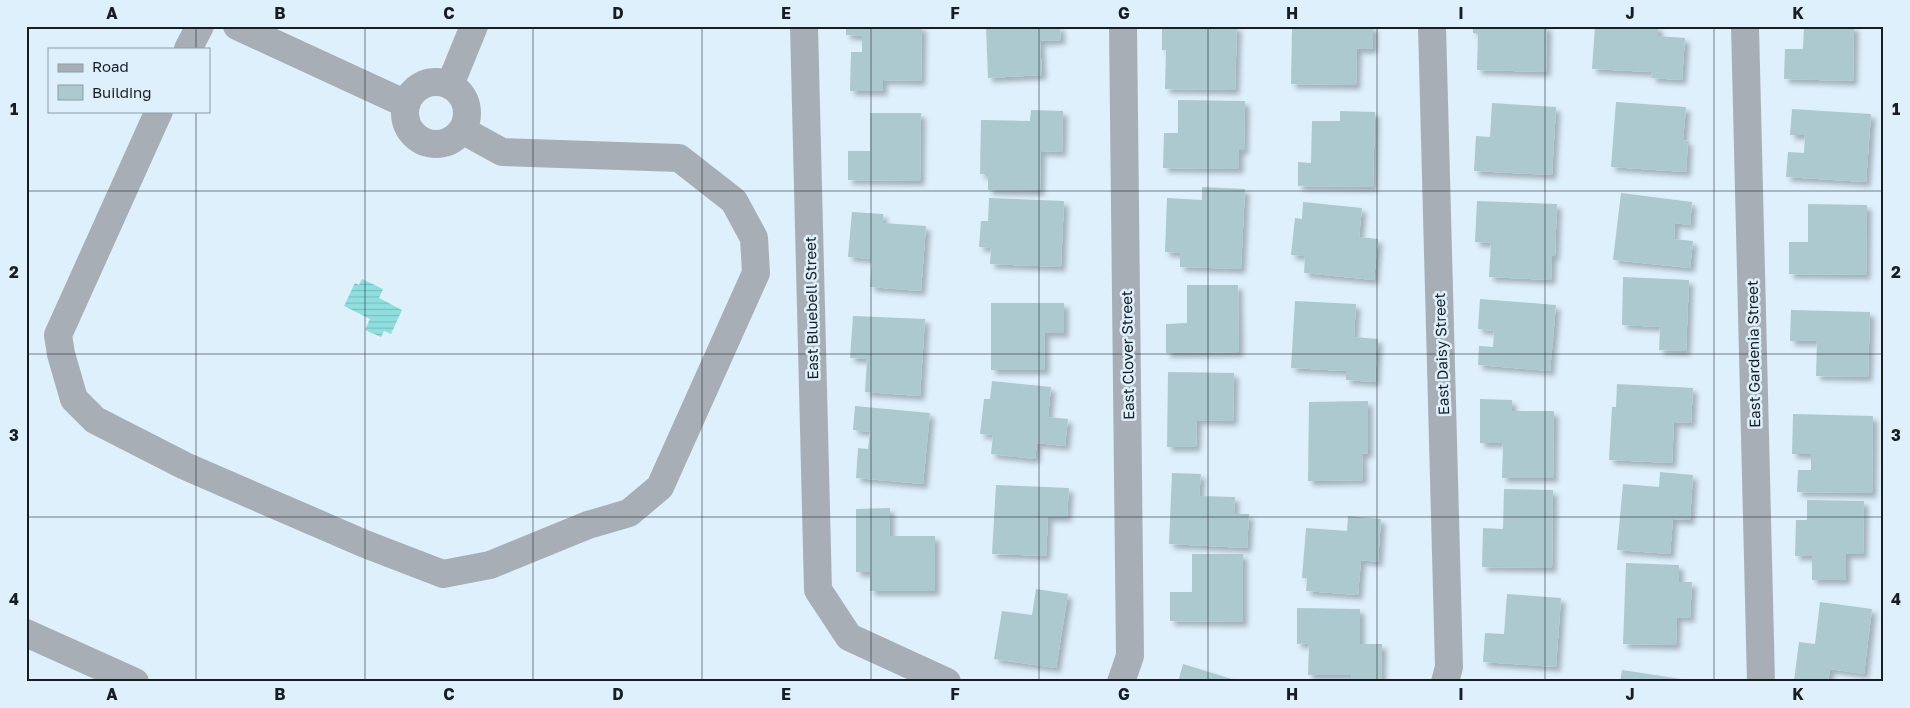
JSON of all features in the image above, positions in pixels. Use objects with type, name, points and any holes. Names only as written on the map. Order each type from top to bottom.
[{"type":"street","points":[[188,48],[200,26]]},
{"type":"street","points":[[237,26],[406,104]]},
{"type":"street","points":[[450,85],[474,26]]},
{"type":"street","name":"East Bluebell Street","points":[[804,26],[818,590],[849,637],[947,682]]},
{"type":"street","name":"East Clover Street","points":[[1121,682],[1130,656],[1123,26]]},
{"type":"street","name":"East Daisy Street","points":[[1432,26],[1449,667],[1445,682]]},
{"type":"street","name":"East Gardenia Street","points":[[1745,26],[1761,682]]},
{"type":"street","points":[[440,82],[450,85],[458,91],[464,100],[467,110],[466,120],[462,130],[447,142],[438,145],[427,143],[411,132],[405,114],[406,104],[411,94],[419,87],[429,83],[440,82]]},
{"type":"street","points":[[159,112],[58,335],[61,354],[74,399],[95,420],[186,466],[365,544],[443,574],[490,565],[588,525],[629,513],[660,487],[756,273],[754,238],[734,201],[679,158],[502,152],[462,130]]},
{"type":"street","points":[[26,633],[135,682]]},
{"type":"shaded area","points":[[362,279],[383,289],[379,298],[402,310],[391,334],[384,331],[381,337],[365,330],[370,319],[344,306],[355,283],[359,285]]},
{"type":"building","points":[[846,26],[922,26],[921,81],[883,80],[883,91],[850,91],[851,52],[862,52],[862,36],[846,35]]},
{"type":"building","points":[[986,26],[1060,26],[1061,40],[1040,41],[1042,75],[988,78]]},
{"type":"building","points":[[1162,26],[1237,26],[1235,90],[1165,89],[1166,50],[1162,50]]},
{"type":"building","points":[[1297,26],[1373,26],[1373,49],[1357,49],[1356,85],[1291,84],[1292,29],[1297,29]]},
{"type":"building","points":[[1473,26],[1547,26],[1546,72],[1477,70],[1478,34],[1473,33]]},
{"type":"building","points":[[1595,26],[1658,26],[1658,36],[1685,38],[1682,80],[1651,78],[1652,72],[1592,69]]},
{"type":"building","points":[[1804,26],[1854,26],[1853,81],[1784,79],[1785,49],[1803,49]]},
{"type":"building","points":[[1178,100],[1245,101],[1244,150],[1239,150],[1239,169],[1163,168],[1164,133],[1178,133]]},
{"type":"building","points":[[1616,102],[1686,107],[1683,140],[1688,141],[1686,172],[1611,167]]},
{"type":"building","points":[[1492,103],[1556,107],[1552,175],[1474,171],[1476,136],[1490,137]]},
{"type":"building","points":[[1792,109],[1871,114],[1866,182],[1786,177],[1788,152],[1804,153],[1805,135],[1790,135]]},
{"type":"building","points":[[1031,110],[1063,111],[1062,152],[1041,151],[1040,191],[988,190],[988,174],[980,174],[981,120],[1030,121]]},
{"type":"building","points":[[1340,111],[1375,112],[1373,187],[1298,186],[1298,162],[1311,163],[1312,121],[1340,121]]},
{"type":"building","points":[[870,113],[921,113],[920,181],[848,180],[848,151],[870,151]]},
{"type":"building","points":[[1202,187],[1245,189],[1241,269],[1180,267],[1180,253],[1165,252],[1167,198],[1202,200]]},
{"type":"building","points":[[1621,193],[1692,202],[1690,225],[1675,223],[1674,239],[1693,241],[1690,268],[1613,260]]},
{"type":"building","points":[[989,198],[1064,201],[1061,267],[990,264],[991,248],[979,247],[981,221],[988,221]]},
{"type":"building","points":[[1477,201],[1557,204],[1555,256],[1552,256],[1551,280],[1489,277],[1491,243],[1475,242]]},
{"type":"building","points":[[1303,202],[1362,208],[1359,237],[1378,239],[1374,280],[1304,273],[1305,256],[1291,255],[1295,218],[1302,219]]},
{"type":"building","points":[[1808,204],[1867,205],[1866,275],[1789,274],[1789,242],[1808,242]]},
{"type":"building","points":[[852,212],[883,214],[883,223],[926,226],[921,291],[870,287],[872,259],[848,257]]},
{"type":"building","points":[[1623,277],[1689,280],[1686,351],[1659,350],[1660,327],[1622,325]]},
{"type":"building","points":[[1187,285],[1238,285],[1239,352],[1166,353],[1166,324],[1187,323]]},
{"type":"building","points":[[1480,299],[1556,305],[1550,371],[1478,365],[1479,346],[1493,347],[1494,331],[1478,329]]},
{"type":"building","points":[[1295,301],[1356,304],[1354,337],[1378,339],[1375,382],[1346,380],[1346,371],[1291,368]]},
{"type":"building","points":[[991,303],[1064,303],[1064,333],[1045,333],[1045,370],[991,370]]},
{"type":"building","points":[[1791,310],[1870,312],[1868,377],[1816,376],[1817,341],[1790,341]]},
{"type":"building","points":[[853,316],[925,319],[920,396],[865,392],[867,359],[850,358]]},
{"type":"building","points":[[1168,372],[1234,373],[1233,421],[1197,420],[1196,447],[1167,447]]},
{"type":"building","points":[[992,381],[1051,387],[1048,417],[1068,419],[1065,446],[1037,443],[1035,459],[991,454],[993,435],[980,434],[984,399],[990,399]]},
{"type":"building","points":[[1617,384],[1693,388],[1691,423],[1674,422],[1672,463],[1609,460],[1612,407],[1616,407]]},
{"type":"building","points":[[1480,399],[1512,400],[1512,411],[1554,411],[1553,478],[1502,478],[1503,443],[1480,443]]},
{"type":"building","points":[[1368,401],[1368,453],[1362,454],[1363,480],[1308,481],[1309,402]]},
{"type":"building","points":[[855,406],[930,413],[923,484],[856,478],[858,448],[868,449],[870,432],[853,430]]},
{"type":"building","points":[[1793,414],[1873,416],[1872,493],[1797,492],[1798,470],[1811,470],[1811,454],[1792,454]]},
{"type":"building","points":[[1660,472],[1693,475],[1690,520],[1673,519],[1670,554],[1617,550],[1623,484],[1659,487]]},
{"type":"building","points":[[1172,473],[1201,474],[1199,496],[1235,497],[1234,514],[1249,514],[1247,548],[1169,544]]},
{"type":"building","points":[[996,485],[1069,488],[1067,517],[1048,517],[1046,556],[992,554]]},
{"type":"building","points":[[1504,489],[1553,490],[1552,568],[1482,567],[1483,528],[1503,529]]},
{"type":"building","points":[[1807,500],[1864,501],[1863,554],[1846,554],[1846,580],[1812,580],[1812,556],[1795,556],[1796,520],[1807,520]]},
{"type":"building","points":[[890,508],[890,536],[935,536],[935,591],[870,591],[870,572],[856,572],[856,509]]},
{"type":"building","points":[[1348,516],[1381,519],[1378,562],[1361,560],[1358,595],[1306,591],[1307,578],[1302,578],[1306,528],[1347,531]]},
{"type":"building","points":[[1192,554],[1243,554],[1243,622],[1170,621],[1170,592],[1192,592]]},
{"type":"building","points":[[1626,563],[1679,565],[1679,582],[1692,582],[1690,618],[1677,617],[1676,645],[1623,644]]},
{"type":"building","points":[[1036,589],[1068,594],[1056,668],[994,659],[1002,611],[1032,615]]},
{"type":"building","points":[[1507,594],[1561,598],[1556,667],[1483,662],[1485,633],[1504,634]]},
{"type":"building","points":[[1820,602],[1872,609],[1864,674],[1830,669],[1828,682],[1794,681],[1799,642],[1815,644]]},
{"type":"building","points":[[1297,608],[1360,609],[1360,644],[1382,644],[1381,682],[1351,682],[1351,675],[1308,675],[1309,643],[1297,644]]},
{"type":"building","points":[[1183,664],[1238,681],[1238,682],[1178,682]]},
{"type":"building","points":[[1622,670],[1694,681],[1694,682],[1620,682]]}]
